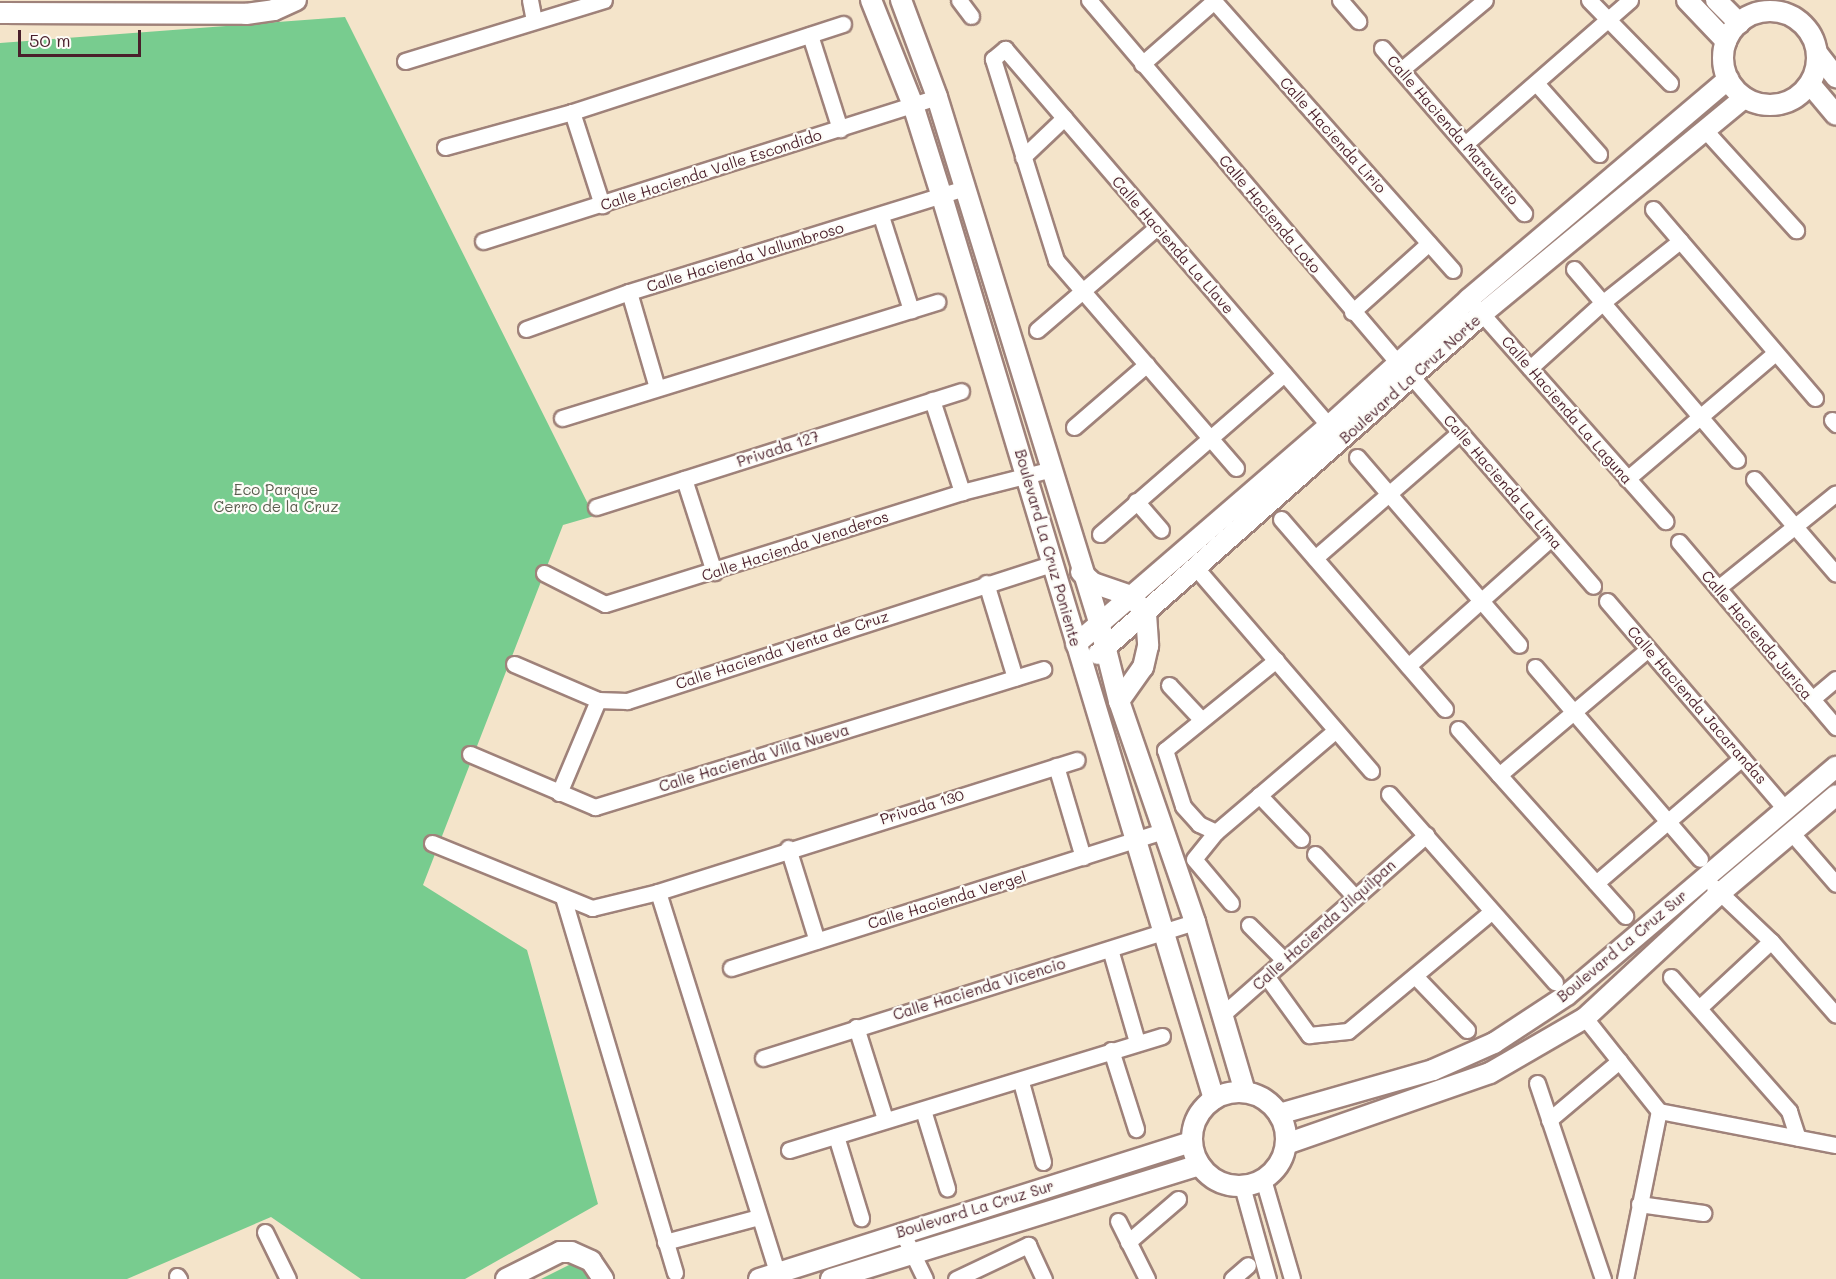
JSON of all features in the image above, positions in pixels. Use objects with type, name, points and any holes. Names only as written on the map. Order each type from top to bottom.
[{"type":"street","points":[[0,13],[246,14],[274,10],[296,0]]},
{"type":"street","points":[[530,0],[534,21]]},
{"type":"street","points":[[405,61],[604,0]]},
{"type":"street","name":"Boulevard La Cruz Poniente","points":[[871,0],[913,105],[942,197],[1083,668],[1166,932],[1214,1100]]},
{"type":"street","name":"Boulevard La Cruz Poniente","points":[[901,0],[937,97],[1052,469],[1081,572],[1099,622],[1119,701],[1196,922],[1245,1092]]},
{"type":"street","points":[[959,0],[971,16]]},
{"type":"street","name":"Calle Hacienda Loto","points":[[1089,0],[1352,312],[1398,363]]},
{"type":"street","points":[[1340,0],[1358,21]]},
{"type":"street","points":[[1401,70],[1485,0]]},
{"type":"street","points":[[1589,0],[1670,83]]},
{"type":"street","points":[[1465,144],[1630,0]]},
{"type":"street","points":[[1686,0],[1726,41]]},
{"type":"street","points":[[1716,0],[1739,23]]},
{"type":"street","points":[[1142,64],[1213,1]]},
{"type":"street","name":"Calle Hacienda Lirio","points":[[1213,1],[1453,270]]},
{"type":"street","points":[[1817,52],[1810,84],[1785,103],[1764,105],[1744,98],[1728,80],[1723,60],[1726,41],[1739,23],[1759,13],[1782,12],[1809,31],[1817,52],[1836,77]]},
{"type":"street","points":[[445,147],[572,112],[843,24]]},
{"type":"street","points":[[810,34],[840,129]]},
{"type":"street","name":"Calle Hacienda Maravatio","points":[[1382,48],[1524,213]]},
{"type":"street","name":"Calle Hacienda La Llave","points":[[1023,157],[993,59],[1005,49],[1336,434]]},
{"type":"street","name":"Boulevard La Cruz Norte","points":[[1076,644],[1131,596],[1336,434],[1413,378],[1476,307],[1728,80]]},
{"type":"street","points":[[1536,83],[1599,154]]},
{"type":"street","points":[[1810,84],[1836,115]]},
{"type":"street","name":"Calle Hacienda Valle Escondido","points":[[483,241],[937,97]]},
{"type":"street","name":"Boulevard La Cruz Norte","points":[[1083,668],[1196,568],[1336,434],[1398,363],[1476,307],[1744,98]]},
{"type":"street","points":[[572,112],[602,205]]},
{"type":"street","points":[[1064,118],[1023,157],[1056,260],[1236,468]]},
{"type":"street","points":[[1704,129],[1796,230]]},
{"type":"street","name":"Calle Hacienda Vallumbroso","points":[[526,329],[629,292],[881,216],[965,188]]},
{"type":"street","points":[[1653,209],[1815,398]]},
{"type":"street","points":[[881,216],[911,310]]},
{"type":"street","points":[[1037,330],[1157,226]]},
{"type":"street","points":[[1530,368],[1602,303],[1680,242]]},
{"type":"street","points":[[1352,312],[1429,243]]},
{"type":"street","points":[[1574,269],[1737,460]]},
{"type":"street","points":[[629,292],[657,388]]},
{"type":"street","points":[[562,418],[937,302]]},
{"type":"street","name":"Calle Hacienda La Laguna","points":[[1476,307],[1665,521]]},
{"type":"street","points":[[1628,479],[1775,353]]},
{"type":"street","points":[[1074,427],[1147,364]]},
{"type":"street","points":[[1100,534],[1284,374]]},
{"type":"street","name":"Calle Hacienda La Lima","points":[[1413,378],[1593,586]]},
{"type":"street","name":"Privada 127","points":[[596,507],[961,391]]},
{"type":"street","points":[[932,400],[962,492]]},
{"type":"street","points":[[1315,558],[1460,432]]},
{"type":"street","points":[[1357,456],[1519,645]]},
{"type":"street","name":"Calle Hacienda Venaderos","points":[[544,573],[605,604],[714,572],[962,492],[1052,469]]},
{"type":"street","points":[[1754,478],[1836,574]]},
{"type":"street","points":[[684,479],[714,572]]},
{"type":"street","points":[[1718,588],[1836,493]]},
{"type":"street","points":[[1136,501],[1161,530]]},
{"type":"street","points":[[1281,519],[1445,710]]},
{"type":"street","points":[[1408,666],[1551,538]]},
{"type":"street","name":"Calle Hacienda Jurica","points":[[1679,542],[1836,727]]},
{"type":"street","name":"Calle Hacienda Venta de Cruz","points":[[514,664],[598,700],[627,701],[1053,563]]},
{"type":"street","points":[[1196,568],[1371,771]]},
{"type":"street","points":[[1081,572],[1094,583],[1131,596],[1146,614],[1148,646],[1143,668],[1119,701]]},
{"type":"street","points":[[986,583],[1015,678]]},
{"type":"street","name":"Calle Hacienda Jacarandas","points":[[1607,601],[1786,810]]},
{"type":"street","points":[[1499,775],[1648,649]]},
{"type":"street","points":[[1216,832],[1199,824],[1183,806],[1165,750],[1200,718],[1276,660]]},
{"type":"street","points":[[1535,666],[1669,823],[1719,894],[1771,941],[1836,1015]]},
{"type":"street","name":"Calle Hacienda Villa Nueva","points":[[470,754],[595,807],[1043,669]]},
{"type":"street","points":[[1812,699],[1836,680]]},
{"type":"street","points":[[1169,685],[1200,718]]},
{"type":"street","points":[[559,793],[598,700]]},
{"type":"street","points":[[1458,729],[1625,916]]},
{"type":"street","points":[[1231,903],[1194,859],[1216,832],[1336,730]]},
{"type":"street","points":[[1596,883],[1669,823],[1742,758]]},
{"type":"street","name":"Privada 130","points":[[788,848],[1077,760]]},
{"type":"street","points":[[1056,766],[1083,857]]},
{"type":"street","name":"Boulevard La Cruz Sur","points":[[1279,1114],[1433,1070],[1494,1043],[1567,995],[1702,867],[1786,810],[1836,767]]},
{"type":"street","points":[[1389,794],[1555,982]]},
{"type":"street","points":[[1259,795],[1301,839]]},
{"type":"street","name":"Boulevard La Cruz Sur","points":[[1286,1144],[1490,1073],[1585,1017],[1790,831],[1836,795]]},
{"type":"street","name":"Calle Hacienda Vergel","points":[[731,968],[1163,831]]},
{"type":"street","points":[[1790,831],[1836,884]]},
{"type":"street","name":"Calle Hacienda Jilquilpan","points":[[1223,1014],[1425,835]]},
{"type":"street","points":[[432,843],[592,908],[658,892],[788,848],[817,941]]},
{"type":"street","points":[[1315,854],[1354,896]]},
{"type":"street","points":[[658,892],[759,1217],[769,1276]]},
{"type":"street","points":[[563,897],[675,1273]]},
{"type":"street","points":[[1267,977],[1309,1035],[1348,1030],[1491,912]]},
{"type":"street","name":"Calle Hacienda Vicencio","points":[[763,1058],[1196,922]]},
{"type":"street","points":[[1249,925],[1284,960]]},
{"type":"street","points":[[1699,1008],[1771,941]]},
{"type":"street","points":[[1110,949],[1137,1042]]},
{"type":"street","points":[[1415,976],[1467,1030]]},
{"type":"street","points":[[1671,977],[1789,1111],[1798,1138]]},
{"type":"street","points":[[1585,1017],[1659,1111],[1836,1145]]},
{"type":"street","points":[[856,1027],[885,1119]]},
{"type":"street","points":[[789,1150],[885,1119],[1021,1082],[1111,1050],[1162,1036]]},
{"type":"street","points":[[1111,1050],[1136,1129]]},
{"type":"street","points":[[1549,1120],[1619,1061]]},
{"type":"street","points":[[1021,1082],[1043,1162]]},
{"type":"street","points":[[1537,1083],[1604,1279]]},
{"type":"street","points":[[1245,1092],[1264,1099],[1279,1114],[1286,1144],[1279,1164],[1263,1179],[1242,1186],[1221,1183],[1200,1165],[1192,1142],[1200,1113],[1214,1100],[1245,1092]]},
{"type":"street","points":[[923,1110],[947,1188]]},
{"type":"street","points":[[1625,1279],[1659,1111]]},
{"type":"street","points":[[836,1136],[861,1218]]},
{"type":"street","name":"Boulevard La Cruz Sur","points":[[769,1276],[1192,1142]]},
{"type":"street","name":"Boulevard La Cruz Sur","points":[[831,1279],[1200,1165]]},
{"type":"street","points":[[1263,1179],[1292,1279]]},
{"type":"street","points":[[1242,1186],[1268,1279]]},
{"type":"street","points":[[1128,1242],[1178,1199]]},
{"type":"street","points":[[1639,1204],[1703,1213]]},
{"type":"street","points":[[666,1242],[759,1217]]},
{"type":"street","points":[[1118,1221],[1147,1279]]},
{"type":"street","points":[[265,1232],[288,1279]]},
{"type":"street","points":[[902,1232],[925,1279]]},
{"type":"street","points":[[956,1279],[1028,1245],[1044,1279]]},
{"type":"street","points":[[506,1279],[560,1252],[571,1252],[591,1261],[603,1279]]},
{"type":"street","points":[[1232,1279],[1248,1265]]},
{"type":"green space","name":"Eco Parque Cerro de la Cruz","points":[[345,17],[594,516],[563,525],[423,885],[527,950],[598,1204],[465,1279],[361,1279],[271,1217],[127,1279],[0,1279],[0,43]]},
{"type":"green space","points":[[578,1262],[599,1279],[541,1279],[573,1263]]}]
